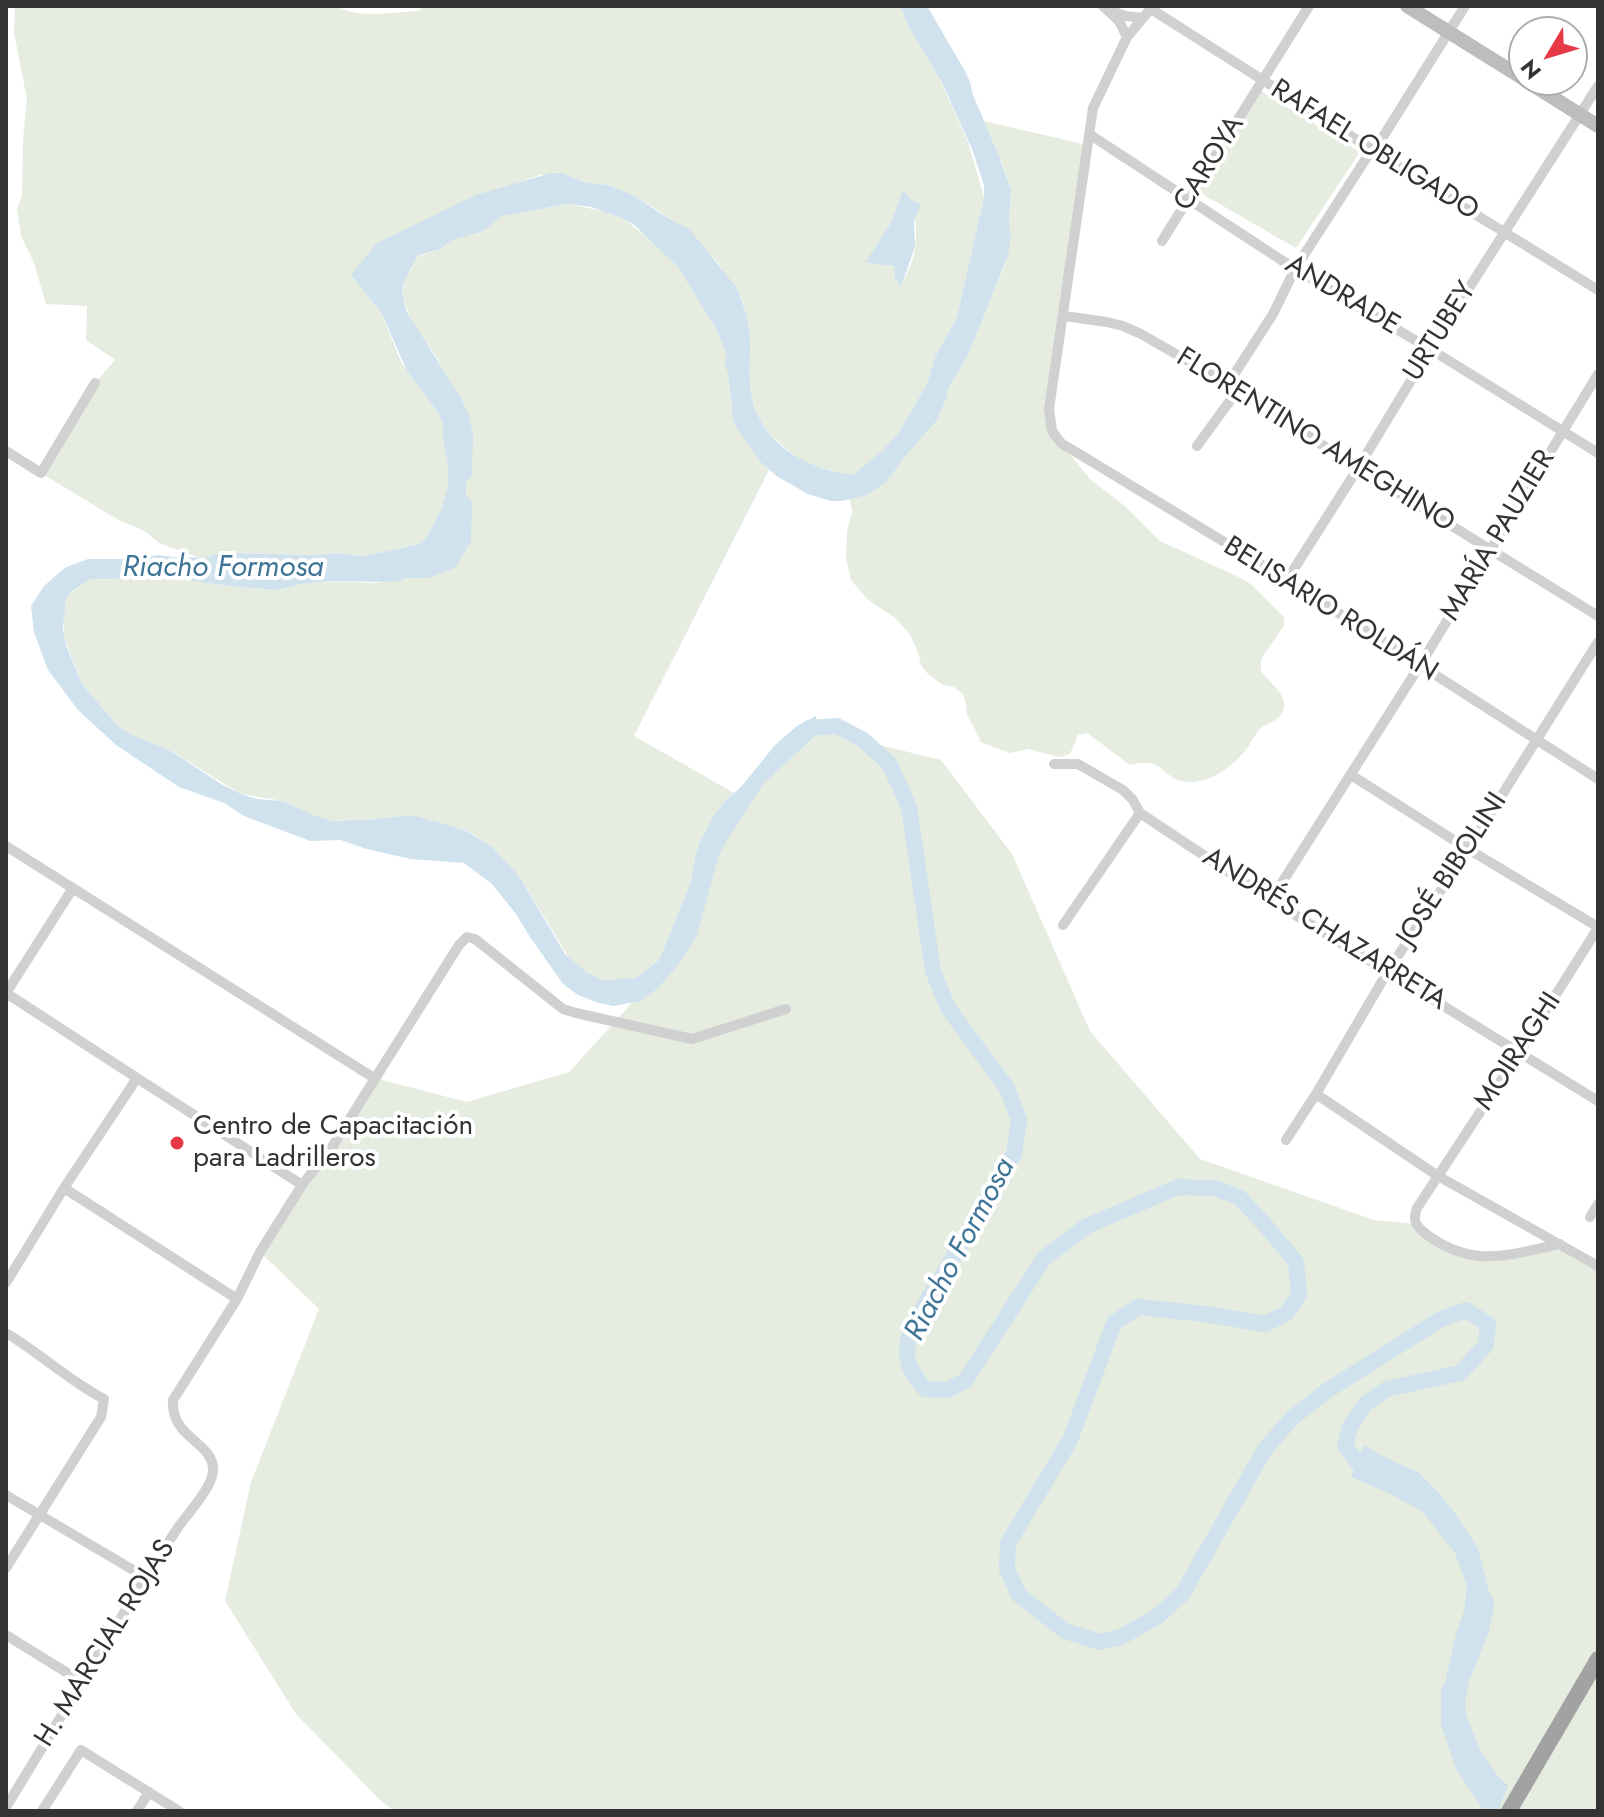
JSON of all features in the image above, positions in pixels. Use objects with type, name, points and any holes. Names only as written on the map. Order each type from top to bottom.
[{"type":"highway","points":[[1509,1811],[1598,1659]]},
{"type":"main road","points":[[1407,6],[1508,70]]},
{"type":"main road","points":[[1550,96],[1598,126]]},
{"type":"street","name":"CAROYA","points":[[1162,241],[1309,6]]},
{"type":"street","points":[[1197,446],[1273,314],[1295,269],[1465,6]]},
{"type":"street","name":"RAFAEL OBLIGADO","points":[[1152,7],[1262,81],[1598,290]]},
{"type":"street","points":[[1064,316],[1093,108],[1127,37],[1152,7]]},
{"type":"street","points":[[1106,8],[1126,16],[1143,18]]},
{"type":"street","points":[[1106,8],[1119,21],[1127,37]]},
{"type":"street","name":"URTUBEY","points":[[1287,580],[1598,86]]},
{"type":"street","name":"ANDRADE","points":[[1089,134],[1295,269],[1598,453]]},
{"type":"street","name":"FLORENTINO AMEGHINO","points":[[1064,316],[1123,326],[1141,334],[1598,616]]},
{"type":"street","name":"BELISARIO ROLDÁN","points":[[1064,316],[1049,409],[1052,431],[1061,443],[1287,580],[1598,779]]},
{"type":"street","name":"MARÍA PAUZIER","points":[[1271,900],[1420,665],[1598,374]]},
{"type":"street","points":[[6,451],[41,473],[95,383]]},
{"type":"street","name":"JOSÉ BIBOLINI","points":[[1286,1140],[1388,971],[1598,642]]},
{"type":"street","name":"ANDRÉS CHAZARRETA","points":[[1054,764],[1078,764],[1123,790],[1140,813],[1271,900],[1598,1101]]},
{"type":"street","points":[[1351,775],[1598,928]]},
{"type":"street","points":[[1063,925],[1140,813]]},
{"type":"street","points":[[6,846],[374,1078]]},
{"type":"street","points":[[73,888],[6,993],[302,1185]]},
{"type":"street","name":"MOIRAGHI","points":[[1560,1244],[1500,1257],[1470,1256],[1439,1244],[1415,1224],[1413,1217],[1598,928]]},
{"type":"street","points":[[64,1188],[237,1299],[260,1252],[302,1185],[332,1147],[459,945],[467,937],[475,939],[563,1009],[576,1013],[692,1039],[786,1009]]},
{"type":"street","points":[[6,1283],[137,1078]]},
{"type":"street","points":[[1316,1094],[1438,1176],[1598,1266]]},
{"type":"street","points":[[1590,1217],[1598,1204]]},
{"type":"street","name":"H. MARCIAL ROJAS","points":[[7,1804],[145,1577],[210,1483],[212,1462],[175,1422],[173,1400],[237,1299]]},
{"type":"street","points":[[6,1333],[87,1391],[104,1399],[101,1417],[6,1568]]},
{"type":"street","points":[[6,1495],[145,1577]]},
{"type":"street","points":[[6,1635],[82,1682]]},
{"type":"street","name":"H. MARCIAL ROJAS","points":[[42,1811],[81,1750],[149,1792]]},
{"type":"street","points":[[137,1811],[149,1792],[179,1811]]},
{"type":"shaded area","points":[[15,6],[337,6],[354,12],[376,14],[419,11],[423,6],[900,6],[938,76],[968,142],[984,197],[957,317],[935,357],[928,382],[898,434],[882,451],[853,476],[809,464],[770,435],[758,417],[749,382],[750,334],[745,309],[741,297],[717,262],[681,225],[633,195],[573,177],[540,175],[506,187],[351,275],[382,314],[401,362],[439,414],[443,425],[448,487],[442,510],[421,543],[363,556],[238,553],[214,554],[203,559],[159,543],[146,532],[115,518],[41,473],[95,383],[115,360],[86,340],[87,306],[46,304],[34,263],[21,236],[17,209],[22,196],[27,99],[14,33]],"holes":[[[903,191],[914,213],[916,239],[913,259],[901,286],[894,266],[866,263],[891,223]]]},
{"type":"shaded area","points":[[1261,91],[1360,152],[1296,248],[1195,190]]},
{"type":"shaded area","points":[[984,121],[1087,145],[1049,409],[1061,443],[1090,479],[1126,507],[1160,541],[1245,580],[1284,617],[1284,626],[1261,659],[1261,671],[1284,701],[1283,712],[1259,730],[1234,762],[1207,779],[1181,781],[1152,764],[1130,765],[1087,733],[1078,735],[1070,754],[1059,757],[1028,749],[1010,753],[981,742],[967,714],[963,694],[928,674],[921,665],[909,633],[894,617],[868,600],[851,580],[846,558],[852,511],[848,486],[948,389],[968,355],[1005,266],[1011,235],[1011,190]]},
{"type":"shaded area","points":[[569,204],[624,219],[678,267],[723,341],[731,407],[761,463],[769,470],[634,736],[734,793],[720,807],[700,841],[690,884],[659,960],[636,978],[603,980],[571,961],[519,876],[491,846],[466,830],[410,815],[332,821],[283,801],[241,794],[169,750],[132,735],[117,725],[82,684],[64,637],[66,599],[91,579],[146,574],[279,590],[327,581],[374,583],[403,580],[414,571],[450,561],[463,539],[465,406],[413,323],[403,300],[404,278],[412,269],[409,260],[440,249],[502,216]]},
{"type":"shaded area","points":[[809,728],[941,760],[1012,854],[1090,1031],[1200,1159],[1374,1220],[1415,1224],[1439,1244],[1486,1258],[1570,1249],[1598,1272],[1598,1811],[394,1811],[296,1714],[225,1601],[251,1482],[319,1309],[260,1252],[374,1078],[467,1102],[569,1072],[664,968],[721,831]]},
{"type":"water","points":[[900,6],[927,6],[965,71],[1011,190],[1011,235],[1008,256],[968,355],[948,389],[937,420],[886,482],[867,495],[831,501],[808,494],[761,463],[733,419],[724,362],[727,355],[717,330],[678,267],[624,219],[591,207],[568,204],[502,216],[483,231],[452,240],[440,249],[417,256],[404,282],[407,312],[461,398],[471,426],[465,433],[463,539],[436,567],[414,571],[403,580],[327,581],[279,590],[146,574],[91,579],[66,599],[63,629],[66,645],[82,684],[117,725],[132,735],[169,750],[221,784],[257,799],[283,801],[332,821],[410,815],[465,830],[491,846],[519,876],[565,954],[586,972],[603,980],[636,978],[659,960],[690,884],[700,841],[715,814],[775,745],[797,726],[816,716],[817,734],[764,783],[719,854],[697,935],[682,960],[658,988],[641,1001],[613,1006],[578,995],[563,984],[492,884],[464,863],[411,859],[341,840],[310,841],[244,816],[224,803],[179,787],[116,745],[78,710],[48,670],[34,632],[31,606],[44,586],[66,567],[88,559],[158,555],[203,559],[214,554],[238,553],[363,556],[421,543],[428,535],[448,487],[443,425],[439,414],[407,371],[382,314],[351,275],[377,243],[476,195],[551,173],[562,173],[633,195],[690,230],[736,287],[742,301],[750,331],[750,380],[754,404],[771,436],[799,458],[834,472],[853,475],[882,451],[898,434],[928,382],[935,357],[957,317],[984,197],[984,185],[972,149],[941,81]]},
{"type":"water","points":[[903,190],[911,200],[921,204],[914,220],[915,247],[901,287],[895,278],[894,266],[865,263],[891,223]]},
{"type":"water","points":[[1364,1445],[1418,1472],[1444,1499],[1478,1549],[1494,1601],[1493,1613],[1469,1681],[1465,1704],[1466,1715],[1480,1750],[1499,1778],[1508,1785],[1498,1811],[1484,1811],[1456,1769],[1441,1725],[1441,1689],[1464,1611],[1467,1586],[1455,1553],[1423,1512],[1351,1477]]},
{"type":"waterway","name":"Riacho Formosa","points":[[457,414],[465,433],[464,473]]},
{"type":"waterway","name":"Riacho Formosa","points":[[396,570],[427,570],[450,561],[463,539],[464,504]]},
{"type":"waterway","name":"Riacho Formosa","points":[[799,737],[809,728],[837,726],[862,739],[889,763],[909,807],[933,971],[948,1008],[1007,1088],[1019,1120],[1014,1154],[910,1330],[908,1362],[925,1389],[947,1390],[965,1381],[1044,1258],[1087,1226],[1178,1187],[1214,1188],[1239,1197],[1296,1262],[1299,1294],[1287,1313],[1265,1324],[1138,1307],[1114,1323],[1070,1440],[1008,1543],[1007,1569],[1019,1595],[1065,1631],[1100,1642],[1121,1637],[1158,1616],[1183,1593],[1265,1449],[1293,1417],[1328,1390],[1441,1319],[1466,1310],[1488,1324],[1486,1345],[1460,1373],[1387,1389],[1365,1404],[1350,1427],[1345,1446],[1359,1464],[1375,1470]]},
{"type":"place","name":"Centro de Capacitación para Ladrilleros","points":[[177,1143]]}]
